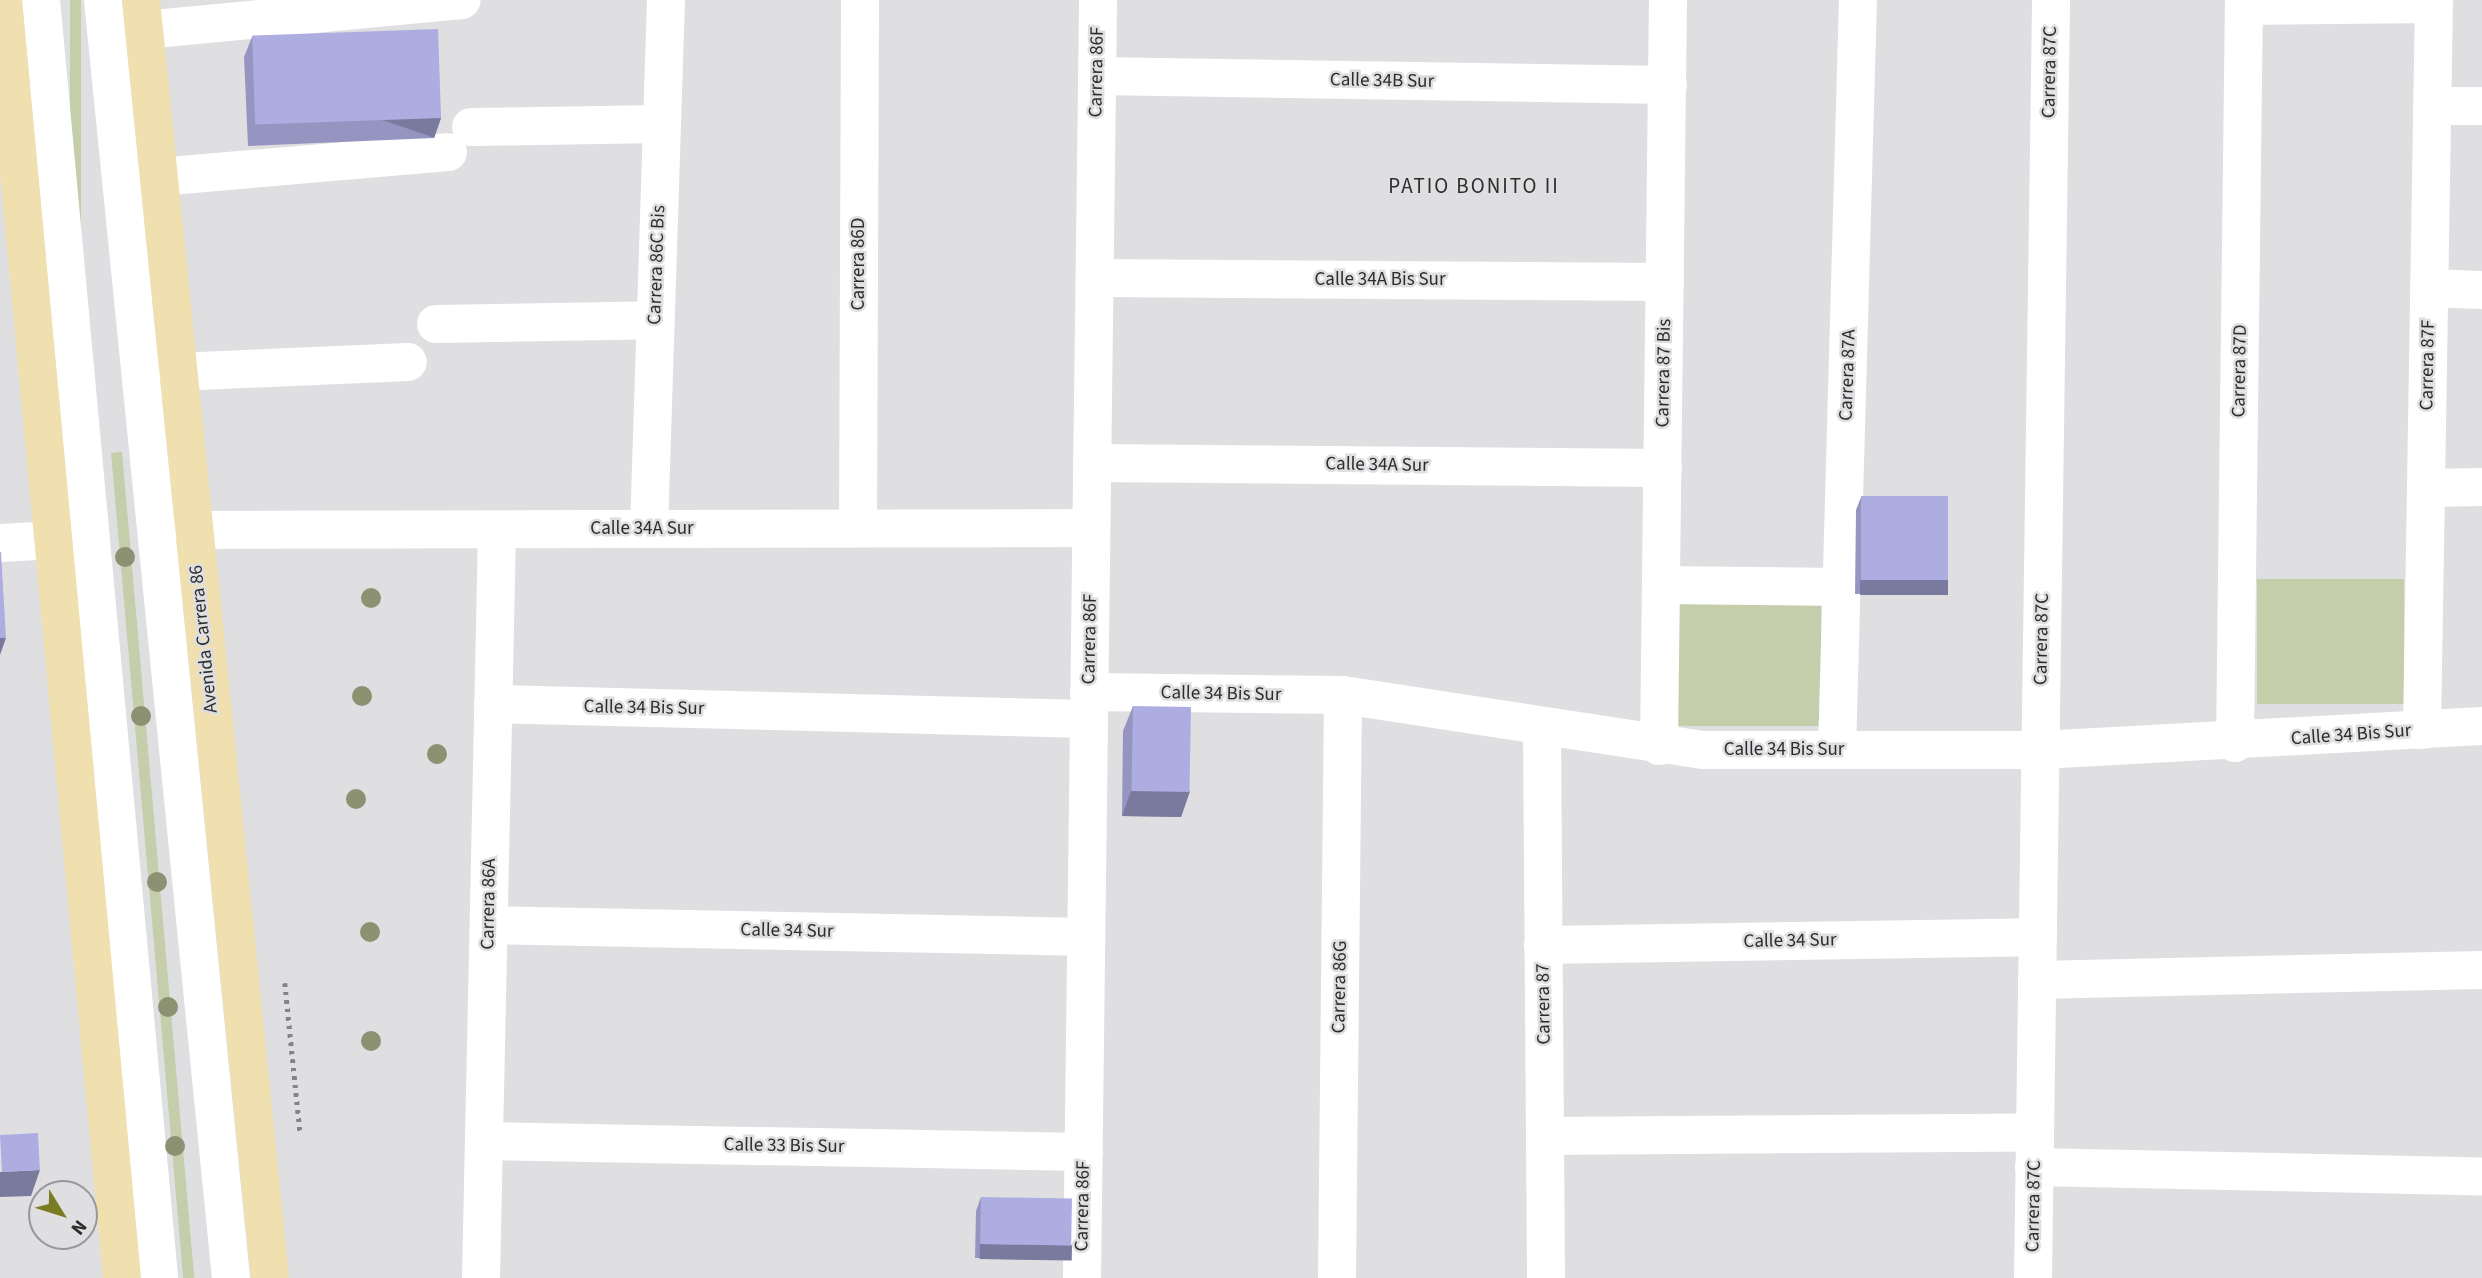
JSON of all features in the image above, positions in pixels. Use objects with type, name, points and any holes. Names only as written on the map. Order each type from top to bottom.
[{"type":"main road","points":[[2,0],[57,540],[122,1278]]},
{"type":"main road","name":"Avenida Carrera 86","points":[[143,15],[192,530],[270,1278]]},
{"type":"street","points":[[41,0],[159,1278]]},
{"type":"street","points":[[103,0],[231,1278]]},
{"type":"street","points":[[143,15],[462,0]]},
{"type":"street","name":"Carrera 86C Bis","points":[[649,529],[666,0]]},
{"type":"street","name":"Carrera 86D","points":[[858,528],[860,0]]},
{"type":"street","name":"Carrera 86F","points":[[1082,1278],[1098,0]]},
{"type":"street","name":"Carrera 87 Bis","points":[[1658,746],[1668,0]]},
{"type":"street","name":"Carrera 87A","points":[[1837,750],[1858,0]]},
{"type":"street","name":"Carrera 87C","points":[[2033,1278],[2051,0]]},
{"type":"street","points":[[2244,3],[2433,2]]},
{"type":"street","name":"Carrera 87F","points":[[2422,730],[2433,2]]},
{"type":"street","name":"Carrera 87D","points":[[2235,743],[2244,3]]},
{"type":"street","name":"Calle 34B Sur","points":[[1097,76],[1668,85]]},
{"type":"street","points":[[2432,106],[2482,106]]},
{"type":"street","points":[[158,177],[460,139],[661,124]]},
{"type":"street","name":"Calle 34A Bis Sur","points":[[1095,278],[1665,282]]},
{"type":"street","points":[[2429,288],[2482,289]]},
{"type":"street","points":[[436,324],[655,320]]},
{"type":"street","points":[[177,372],[408,362]]},
{"type":"street","name":"Calle 34A Sur","points":[[1092,463],[1663,468]]},
{"type":"street","points":[[2426,488],[2482,487]]},
{"type":"street","name":"Calle 34A Sur","points":[[192,530],[1091,528]]},
{"type":"street","name":"Carrera 86A","points":[[481,1278],[497,530]]},
{"type":"street","points":[[0,543],[57,540]]},
{"type":"street","points":[[1661,585],[1842,587]]},
{"type":"street","name":"Calle 34 Bis Sur","points":[[493,704],[1089,705],[1343,695],[1542,730],[1658,746],[1837,750],[2040,750],[2235,743],[2482,726]]},
{"type":"street","name":"Carrera 86G","points":[[1337,1278],[1343,695]]},
{"type":"street","name":"Carrera 87","points":[[1542,730],[1546,1278]]},
{"type":"street","name":"Calle 34 Sur","points":[[489,925],[1086,937]]},
{"type":"street","name":"Calle 34 Sur","points":[[1543,945],[2038,937]]},
{"type":"street","points":[[2037,980],[2482,970]]},
{"type":"street","points":[[1545,1136],[2035,1150],[2482,1176]]},
{"type":"street","name":"Calle 33 Bis Sur","points":[[484,1141],[1084,1152]]},
{"type":"green space","points":[[70,0],[81,0],[81,392],[70,392]]},
{"type":"green space","points":[[122,452],[194,1278],[183,1278],[111,453]]},
{"type":"green space","points":[[2257,579],[2404,579],[2404,704],[2257,704]]},
{"type":"green space","points":[[1674,601],[1821,601],[1821,726],[1674,726]]},
{"type":"building","points":[[438,29],[441,118],[255,124],[252,35]]},
{"type":"building","points":[[1861,496],[1948,496],[1948,580],[1861,580]]},
{"type":"building","points":[[1,552],[6,638],[0,638]]},
{"type":"building","points":[[1133,706],[1191,707],[1190,792],[1132,791]]},
{"type":"building","points":[[38,1133],[40,1170],[2,1172],[0,1135]]},
{"type":"building","points":[[981,1197],[1072,1199],[1071,1246],[980,1244]]},
{"type":"district","name":"PATIO BONITO II","points":[[1474,186]]}]
